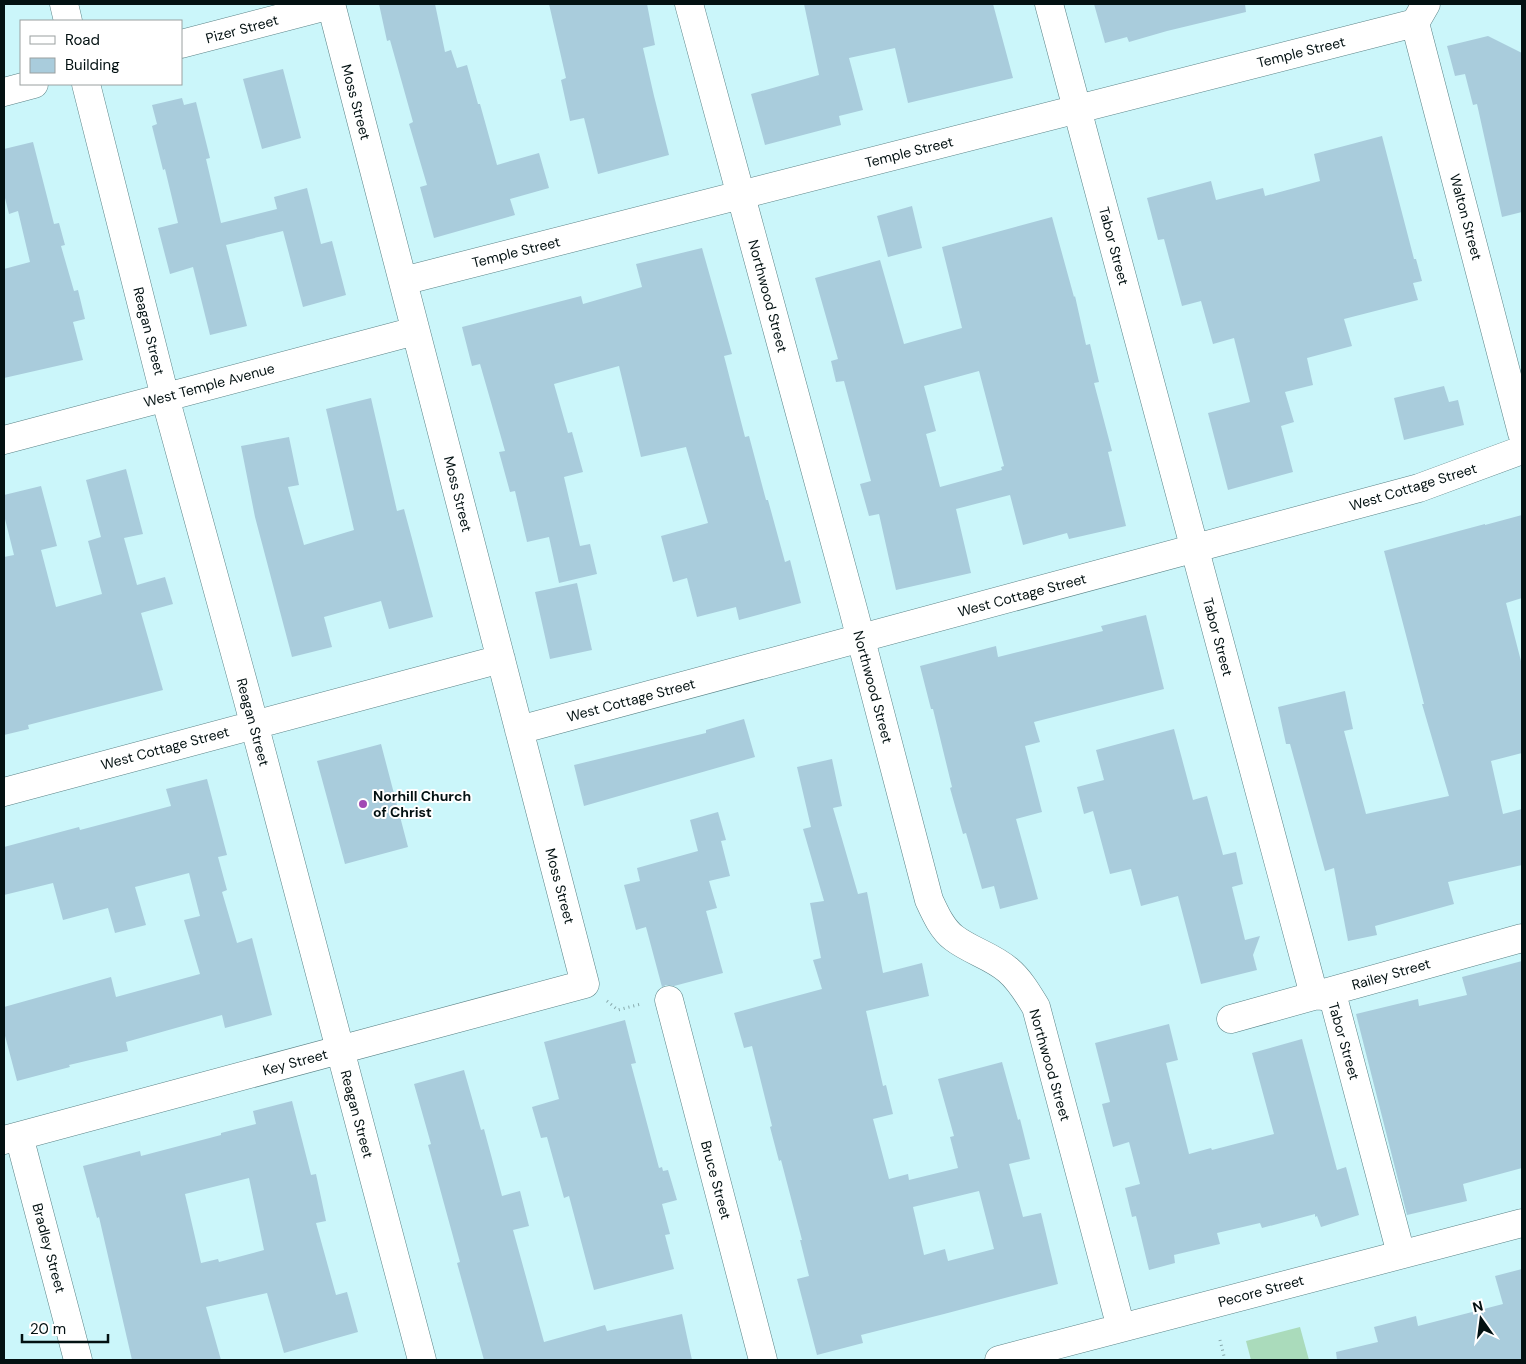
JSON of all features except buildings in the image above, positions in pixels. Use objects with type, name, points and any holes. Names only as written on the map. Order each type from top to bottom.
[{"type":"street","points":[[64,4],[68,20]]},
{"type":"street","name":"Northwood Street","points":[[689,4],[929,900],[938,919],[953,938],[993,959],[1008,971],[1024,988],[1036,1008],[1121,1328]]},
{"type":"street","name":"Tabor Street","points":[[1049,4],[1314,996],[1333,997],[1401,1254]]},
{"type":"street","name":"Pizer Street","points":[[182,44],[331,5]]},
{"type":"street","name":"Moss Street","points":[[331,5],[585,984]]},
{"type":"street","name":"Temple Street","points":[[403,281],[1077,109],[1420,13]]},
{"type":"street","name":"Walton Street","points":[[1420,13],[1522,434]]},
{"type":"street","points":[[4,92],[30,85]]},
{"type":"street","name":"Reagan Street","points":[[86,85],[165,397],[254,724],[422,1360]]},
{"type":"street","name":"West Temple Avenue","points":[[4,440],[415,330]]},
{"type":"street","name":"West Cottage Street","points":[[520,730],[1419,488],[1522,450]]},
{"type":"street","name":"West Cottage Street","points":[[4,792],[500,659]]},
{"type":"street","name":"Railey Street","points":[[1231,1018],[1522,938]]},
{"type":"street","name":"Key Street","points":[[11,1138],[585,984]]},
{"type":"street","name":"Bruce Street","points":[[669,1000],[763,1360]]},
{"type":"street","name":"Bradley Street","points":[[11,1138],[78,1360]]},
{"type":"street","name":"Pecore Street","points":[[999,1360],[1522,1223]]},
{"type":"path","points":[[585,984],[618,1010],[657,1000],[669,1000]]},
{"type":"path","points":[[1220,1340],[1225,1360]]},
{"type":"green space","points":[[1300,1327],[1309,1360],[1251,1360],[1246,1341]]},
{"type":"place","name":"Norhill Church of Christ","points":[[363,804]]}]
